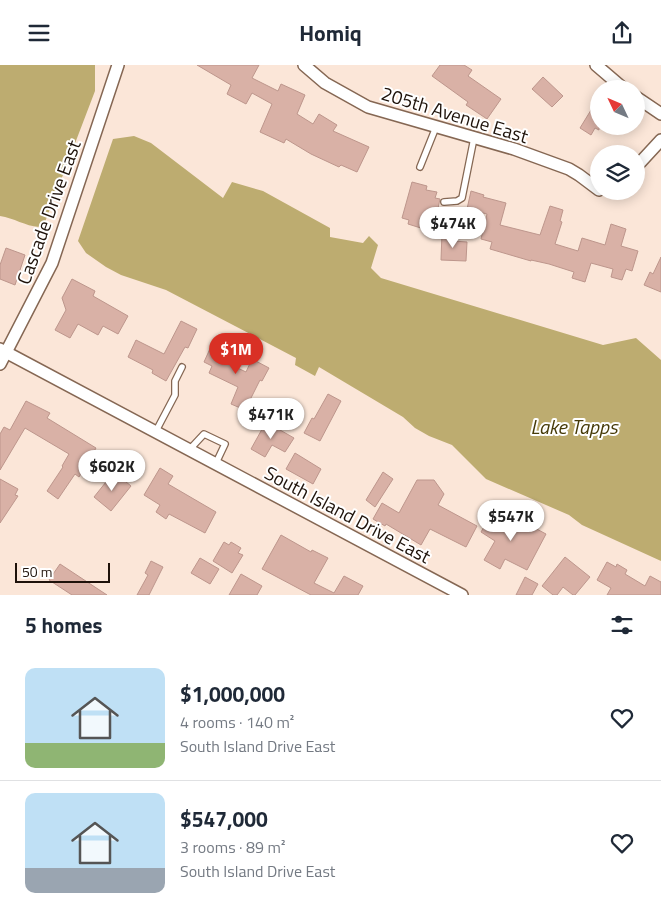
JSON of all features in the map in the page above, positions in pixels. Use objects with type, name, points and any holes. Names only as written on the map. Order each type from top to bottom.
[{"type":"street","name":"Cascade Drive East","points":[[0,364],[3,350],[52,263],[118,65]]},
{"type":"street","name":"205th Avenue East","points":[[304,65],[325,83],[368,107],[514,149],[569,169],[590,183]]},
{"type":"street","points":[[596,65],[614,80]]},
{"type":"street","points":[[645,103],[661,114]]},
{"type":"street","points":[[645,157],[661,140]]},
{"type":"street","name":"South Island Drive East","points":[[3,350],[462,595]]},
{"type":"lane","points":[[420,167],[436,127]]},
{"type":"lane","points":[[444,202],[457,201],[462,198],[474,138]]},
{"type":"lane","points":[[156,431],[175,395],[175,381],[182,367]]},
{"type":"lane","points":[[190,449],[204,433],[225,444],[216,463]]},
{"type":"water","points":[[0,65],[95,65],[95,91],[45,222],[39,227],[0,216]]},
{"type":"water","name":"Lake Tapps","points":[[134,136],[151,143],[223,198],[232,182],[263,191],[330,228],[330,237],[363,243],[369,236],[378,245],[371,268],[381,278],[603,345],[636,338],[661,360],[661,561],[582,525],[569,515],[486,479],[452,445],[415,428],[403,417],[319,367],[315,376],[295,365],[296,358],[166,290],[121,275],[86,253],[78,241],[113,139]]},
{"type":"building","points":[[197,65],[259,65],[252,78],[278,91],[281,84],[305,95],[297,114],[313,124],[319,114],[337,125],[333,131],[369,147],[357,172],[341,165],[339,167],[311,154],[286,139],[284,143],[260,132],[272,104],[252,93],[246,104],[227,94],[231,85]]},
{"type":"building","points":[[440,65],[464,65],[472,70],[468,76],[501,99],[487,119],[466,105],[468,102],[432,76]]},
{"type":"building","points":[[543,77],[563,96],[552,107],[532,89]]},
{"type":"building","points":[[590,112],[590,134],[580,128]]},
{"type":"building","points":[[412,182],[427,186],[426,190],[437,192],[435,198],[440,199],[434,227],[426,225],[424,229],[408,224],[409,220],[402,218]]},
{"type":"building","points":[[471,191],[484,195],[483,197],[506,203],[500,225],[540,235],[550,206],[563,210],[560,221],[562,222],[555,244],[578,251],[582,238],[605,245],[611,224],[626,229],[621,246],[638,251],[632,271],[626,269],[622,280],[611,277],[613,269],[591,263],[585,282],[572,278],[574,272],[490,249],[492,242],[481,239],[487,214],[467,209]]},
{"type":"building","points":[[442,233],[453,234],[453,241],[467,242],[466,261],[441,260]]},
{"type":"building","points":[[6,248],[25,255],[15,285],[0,279],[0,265]]},
{"type":"building","points":[[661,257],[661,292],[644,285],[650,272],[653,274]]},
{"type":"building","points":[[72,279],[95,291],[93,296],[128,316],[118,334],[103,326],[98,335],[78,324],[70,338],[55,330],[66,310],[62,298]]},
{"type":"building","points":[[181,321],[197,329],[188,348],[185,347],[166,381],[152,373],[153,370],[128,357],[136,340],[164,354]]},
{"type":"building","points":[[213,342],[230,350],[225,362],[246,372],[252,359],[269,368],[262,381],[260,380],[245,410],[231,404],[238,387],[209,373],[212,366],[204,362]]},
{"type":"building","points":[[328,394],[341,401],[320,441],[304,433]]},
{"type":"building","points":[[26,401],[50,413],[47,418],[96,448],[79,477],[75,474],[58,499],[47,491],[69,454],[25,428],[0,470],[0,434],[4,427],[10,430]]},
{"type":"building","points":[[266,422],[294,438],[285,452],[272,445],[265,457],[251,449]]},
{"type":"building","points":[[295,453],[321,469],[313,484],[286,469]]},
{"type":"building","points":[[160,468],[173,476],[168,484],[216,512],[205,533],[169,514],[166,519],[156,512],[160,505],[144,495]]},
{"type":"building","points":[[114,472],[131,486],[111,511],[94,497]]},
{"type":"building","points":[[383,472],[393,479],[375,507],[366,500]]},
{"type":"building","points":[[0,479],[18,489],[15,495],[18,496],[0,523]]},
{"type":"building","points":[[417,480],[434,480],[444,494],[438,505],[477,526],[466,547],[430,529],[421,545],[386,524],[385,526],[373,519],[382,503],[399,513]]},
{"type":"building","points":[[493,511],[529,531],[531,526],[546,534],[527,570],[505,559],[500,569],[484,560],[495,541],[481,532]]},
{"type":"building","points":[[281,535],[311,552],[312,550],[328,558],[314,583],[334,593],[344,576],[363,586],[358,595],[311,595],[262,569]]},
{"type":"building","points":[[224,542],[229,545],[231,542],[241,548],[238,553],[243,555],[232,573],[213,561]]},
{"type":"building","points":[[565,557],[590,577],[575,595],[563,587],[557,595],[553,595],[542,586]]},
{"type":"building","points":[[200,558],[219,569],[210,584],[191,573]]},
{"type":"building","points":[[151,561],[163,567],[149,595],[137,595],[148,575],[145,573]]},
{"type":"building","points":[[607,562],[616,567],[617,564],[627,570],[625,574],[645,586],[650,576],[661,582],[661,595],[607,595],[611,588],[597,580]]},
{"type":"building","points":[[60,564],[107,595],[72,595],[49,580]]},
{"type":"building","points":[[241,574],[262,586],[257,595],[229,595]]},
{"type":"building","points":[[525,577],[538,584],[532,595],[516,595]]}]
